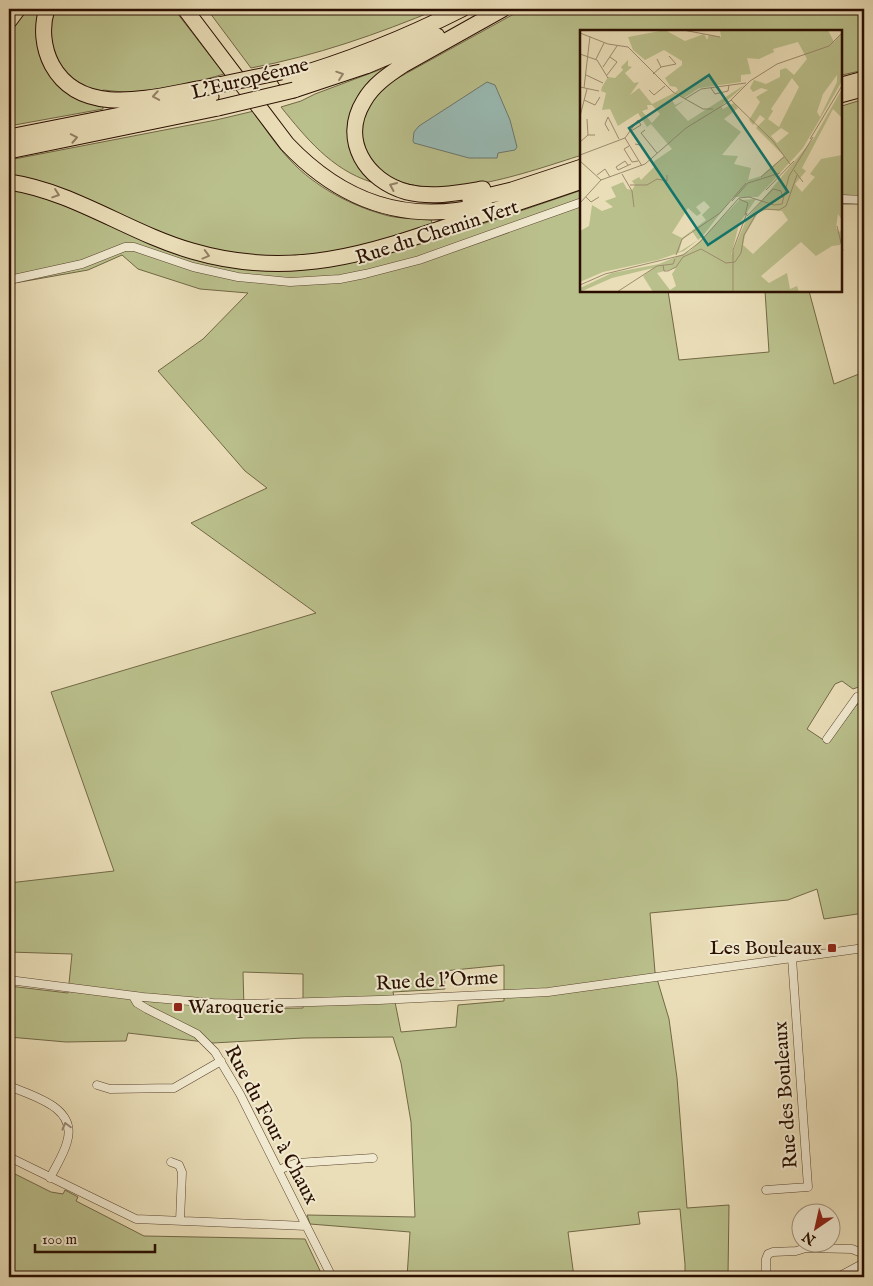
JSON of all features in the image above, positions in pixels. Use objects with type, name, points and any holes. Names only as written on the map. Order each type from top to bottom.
[{"type":"highway","points":[[9,21],[18,9]]},
{"type":"highway","points":[[47,9],[44,22],[46,53],[65,82],[84,94],[99,99],[130,100],[211,98],[287,80],[342,55],[432,24],[462,9]]},
{"type":"highway","points":[[185,9],[287,144],[320,175],[361,198],[395,208],[419,212],[448,211],[493,203],[580,180]]},
{"type":"highway","points":[[197,9],[268,107],[295,140],[326,169],[362,189],[399,201],[450,202],[509,190],[580,167]]},
{"type":"highway","name":"L'Européenne","points":[[9,151],[287,80],[338,76],[385,59],[490,9]]},
{"type":"highway","points":[[503,9],[403,65],[374,88],[364,100],[356,120],[356,142],[363,160],[377,177],[397,188],[408,192],[434,195],[490,188],[580,166]]},
{"type":"highway","points":[[843,85],[864,80]]},
{"type":"highway","points":[[843,96],[864,90]]},
{"type":"highway","name":"L'Européenne","points":[[9,137],[211,98]]},
{"type":"highway","points":[[9,182],[60,196],[144,233],[192,251],[237,262],[279,265],[318,262],[369,252],[580,180]]},
{"type":"street","points":[[843,200],[864,200]]},
{"type":"street","name":"Rue du Chemin Vert","points":[[9,280],[82,264],[125,247],[134,247],[193,267],[238,277],[290,282],[340,279],[419,260],[580,203]]},
{"type":"street","points":[[827,738],[858,697],[864,702]]},
{"type":"street","name":"Rue de l'Orme","points":[[9,980],[192,1002],[239,1004],[370,1000],[568,990],[864,948]]},
{"type":"street","name":"Rue des Bouleaux","points":[[766,1190],[808,1187],[792,958]]},
{"type":"street","name":"Rue du Four à Chaux","points":[[133,996],[137,1003],[147,1009],[197,1034],[207,1042],[221,1061],[240,1094],[332,1277]]},
{"type":"street","points":[[97,1085],[110,1089],[174,1088],[221,1061]]},
{"type":"street","points":[[9,1086],[53,1105],[60,1111],[64,1119],[68,1130],[68,1141],[50,1178]]},
{"type":"street","points":[[9,1157],[136,1219],[306,1226]]},
{"type":"street","points":[[278,1170],[297,1162],[373,1158]]},
{"type":"street","points":[[171,1162],[179,1166],[182,1172],[180,1222]]},
{"type":"street","points":[[766,1277],[766,1259],[768,1254],[773,1252],[796,1251],[806,1248],[852,1249],[864,1254]]},
{"type":"street","points":[[838,1277],[864,1263]]},
{"type":"green space","points":[[9,9],[174,9],[224,74],[189,84],[133,93],[103,90],[103,109],[9,126]]},
{"type":"green space","points":[[207,9],[438,9],[346,43],[299,57],[251,68]]},
{"type":"green space","points":[[523,9],[864,9],[864,70],[843,75],[843,30],[580,30],[580,156],[536,170],[483,183],[457,187],[431,187],[407,184],[386,175],[371,182],[344,169],[320,151],[281,107],[387,67],[396,79]]},
{"type":"green space","points":[[864,99],[864,204],[843,204],[843,106]]},
{"type":"green space","points":[[254,111],[266,130],[290,160],[311,179],[335,195],[375,212],[399,218],[431,219],[435,240],[580,191],[580,292],[668,292],[679,360],[769,352],[765,292],[809,292],[834,384],[864,372],[864,685],[853,689],[842,681],[835,684],[807,729],[828,743],[857,704],[864,710],[864,913],[824,919],[817,889],[788,900],[650,913],[655,972],[669,1019],[677,1078],[687,1208],[729,1205],[728,1277],[685,1277],[680,1209],[638,1212],[640,1224],[568,1232],[574,1277],[407,1277],[410,1232],[310,1224],[307,1215],[415,1217],[411,1122],[401,1063],[393,1037],[303,1038],[213,1043],[128,1033],[126,1041],[66,1042],[9,1037],[9,986],[68,993],[72,954],[9,952],[9,883],[114,871],[51,692],[316,613],[191,523],[267,488],[245,471],[158,371],[203,339],[248,293],[200,289],[138,269],[122,255],[88,270],[9,284],[9,160]],"holes":[[[504,965],[504,1001],[458,1005],[456,1027],[401,1032],[393,992],[445,989],[444,971]],[[243,972],[303,974],[303,1008],[244,1009]]]},
{"type":"green space","points":[[9,1171],[51,1192],[63,1194],[65,1190],[78,1197],[76,1201],[144,1236],[305,1239],[323,1277],[9,1277]]},
{"type":"water","points":[[487,82],[495,85],[510,120],[517,147],[515,150],[498,153],[497,158],[469,158],[414,143],[414,132],[419,126]]},
{"type":"place","name":"Les Bouleaux","points":[[832,948]]},
{"type":"place","name":"Waroquerie","points":[[178,1007]]}]
